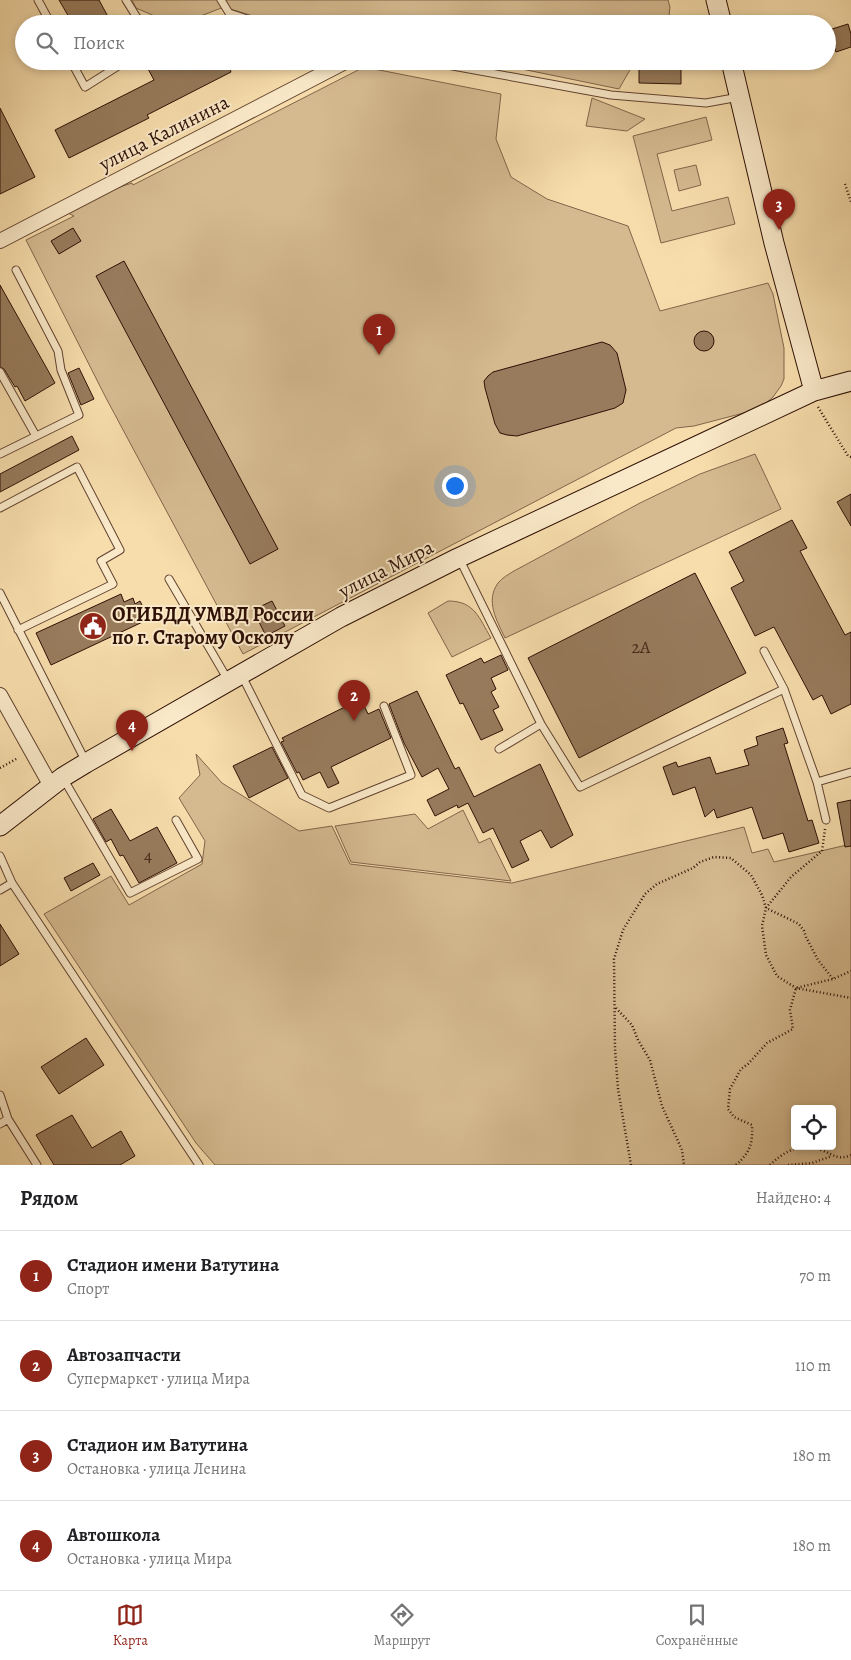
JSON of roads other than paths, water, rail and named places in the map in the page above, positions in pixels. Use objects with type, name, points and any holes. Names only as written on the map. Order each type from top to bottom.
[{"type":"main road","points":[[716,0],[720,15]]},
{"type":"main road","points":[[733,70],[774,243],[814,391]]},
{"type":"main road","name":"улица Мира","points":[[0,826],[57,782],[86,763],[341,617],[458,558],[814,391],[851,380]]},
{"type":"street","name":"улица Калинина","points":[[0,241],[329,70]]},
{"type":"street","points":[[0,695],[31,751],[57,782]]},
{"type":"lane","points":[[38,0],[46,15]]},
{"type":"lane","points":[[126,0],[135,15]]},
{"type":"lane","points":[[221,0],[229,13],[235,15]]},
{"type":"lane","points":[[76,70],[85,87],[112,70]]},
{"type":"lane","points":[[474,70],[611,95],[706,104],[739,97]]},
{"type":"lane","points":[[0,454],[80,416],[61,370],[58,351],[16,270]]},
{"type":"lane","points":[[0,372],[36,436]]},
{"type":"lane","points":[[0,508],[78,467],[120,550],[100,561],[112,584],[18,630]]},
{"type":"lane","points":[[458,558],[541,724],[580,787],[784,689]]},
{"type":"lane","points":[[169,579],[234,677],[302,795],[329,808],[411,775],[384,706]]},
{"type":"lane","points":[[0,593],[86,763]]},
{"type":"lane","points":[[764,651],[784,689],[817,782],[826,820]]},
{"type":"lane","points":[[499,749],[541,724]]},
{"type":"lane","points":[[817,782],[851,772]]},
{"type":"lane","points":[[57,782],[130,893],[198,859],[176,820]]},
{"type":"lane","points":[[0,856],[12,882],[199,1165]]},
{"type":"lane","points":[[0,890],[12,882]]},
{"type":"lane","points":[[0,1095],[8,1118],[37,1165]]},
{"type":"lane","points":[[0,1124],[8,1118]]},
{"type":"place","name":"Стадион им Ватутина","points":[[779,230]]},
{"type":"place","name":"Стадион имени Ватутина","points":[[379,355]]},
{"type":"place","name":"ОГИБДД УМВД России по г. Старому Осколу","points":[[93,626]]},
{"type":"place","name":"Автозапчасти","points":[[354,721]]},
{"type":"place","name":"Автошкола","points":[[132,751]]}]
